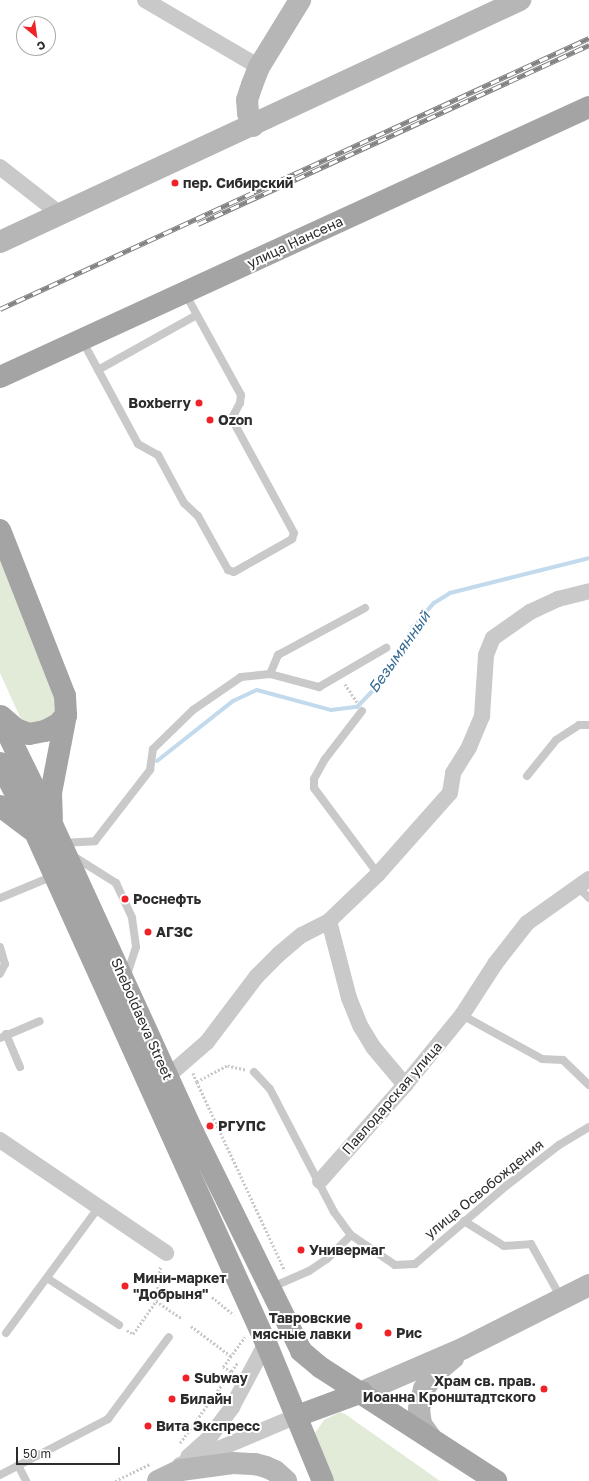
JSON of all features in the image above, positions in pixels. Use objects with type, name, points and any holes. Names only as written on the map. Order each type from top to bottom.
[{"type":"main road","points":[[253,126],[248,113],[248,100],[259,67],[300,0]]},
{"type":"main road","points":[[0,242],[253,126],[520,0]]},
{"type":"main road","name":"улица Нансена","points":[[0,377],[589,107]]},
{"type":"main road","points":[[0,530],[60,678],[65,696],[66,715],[52,793],[43,827],[0,806]]},
{"type":"main road","points":[[0,716],[16,730],[29,734],[45,731],[58,724],[66,715]]},
{"type":"main road","name":"Sheboldaeva Street","points":[[0,716],[43,827],[53,876],[266,1342],[323,1481]]},
{"type":"main road","name":"Sheboldaeva Street","points":[[0,763],[43,827],[64,847],[168,1076],[268,1289],[283,1320],[301,1351],[320,1367],[362,1392],[496,1481]]},
{"type":"main road","points":[[297,1416],[362,1392],[464,1348],[562,1300],[589,1285]]},
{"type":"main road","points":[[431,1438],[421,1424],[419,1409],[424,1389],[434,1374],[464,1348]]},
{"type":"main road","points":[[156,1471],[233,1462],[255,1464],[265,1471],[275,1471],[286,1481]]},
{"type":"street","points":[[145,0],[259,67]]},
{"type":"street","points":[[0,167],[60,214]]},
{"type":"street","points":[[168,1076],[207,1042],[257,976],[279,954],[302,935],[329,921],[378,874],[450,793],[453,773],[469,747],[482,716],[486,655],[493,638],[530,612],[558,599],[589,591]]},
{"type":"street","name":"Павлодарская улица","points":[[320,1181],[405,1086],[462,1015],[495,964],[528,923],[583,882]]},
{"type":"street","points":[[329,921],[349,998],[361,1027],[373,1047],[405,1086]]},
{"type":"street","points":[[2,1144],[99,1207],[163,1258]]},
{"type":"street","points":[[180,1468],[209,1438],[232,1407],[266,1342]]},
{"type":"street","points":[[148,1481],[297,1416]]},
{"type":"lane","points":[[81,340],[138,444],[158,455],[184,503],[198,516],[228,570],[234,572],[292,539],[294,533],[233,421],[233,415],[240,403],[241,395],[184,292]]},
{"type":"lane","points":[[98,370],[197,315]]},
{"type":"lane","points":[[270,674],[278,655],[365,608]]},
{"type":"lane","points":[[64,847],[95,841],[150,770],[153,749],[193,710],[240,678],[270,674],[319,687],[386,648]]},
{"type":"lane","points":[[362,711],[325,759],[314,779],[314,788],[378,874]]},
{"type":"lane","points":[[527,776],[556,740],[579,724],[589,725]]},
{"type":"lane","points":[[64,847],[116,883],[132,918],[136,948],[125,982]]},
{"type":"lane","points":[[0,898],[53,876]]},
{"type":"lane","name":"Павлодарская улица","points":[[583,882],[589,898]]},
{"type":"lane","points":[[0,947],[5,964],[0,974]]},
{"type":"lane","points":[[462,1015],[542,1059],[564,1060],[589,1085]]},
{"type":"lane","points":[[20,1066],[3,1036],[40,1021]]},
{"type":"lane","points":[[254,1072],[270,1089],[320,1181],[334,1212],[351,1235],[327,1258],[309,1271],[268,1289]]},
{"type":"lane","name":"улица Освобождения","points":[[351,1235],[395,1265],[414,1264],[464,1221],[559,1145],[589,1127]]},
{"type":"lane","points":[[6,1333],[99,1207]]},
{"type":"lane","points":[[464,1221],[504,1246],[531,1244],[562,1300]]},
{"type":"lane","points":[[47,1278],[119,1325]]},
{"type":"lane","points":[[0,1475],[108,1419],[169,1337]]},
{"type":"lane","points":[[18,1465],[26,1481]]},
{"type":"path","points":[[340,675],[354,697]]},
{"type":"path","points":[[254,1072],[227,1066],[197,1082],[288,1279]]},
{"type":"path","points":[[119,1325],[133,1334],[156,1301],[163,1258]]},
{"type":"path","points":[[212,1297],[238,1319]]},
{"type":"path","points":[[156,1301],[182,1319]]},
{"type":"path","points":[[191,1326],[231,1356]]},
{"type":"path","points":[[180,1468],[174,1452],[230,1372],[223,1367],[245,1336],[244,1332]]},
{"type":"path","points":[[116,1481],[156,1471]]},
{"type":"green space","points":[[0,557],[56,696],[55,712],[51,719],[27,724],[20,717],[0,673]]},
{"type":"green space","points":[[340,1412],[440,1481],[331,1481],[315,1433],[324,1420]]},
{"type":"waterway","name":"Безымянный","points":[[157,761],[233,701],[257,690],[331,710],[357,707],[380,683],[412,628],[434,603],[450,593],[589,558]]},
{"type":"railway","points":[[0,309],[589,38]]},
{"type":"railway","points":[[198,224],[589,45]]},
{"type":"place","name":"пер. Сибирский","points":[[175,183]]},
{"type":"place","name":"Boxberry","points":[[199,403]]},
{"type":"place","name":"Ozon","points":[[210,420]]},
{"type":"place","name":"Роснефть","points":[[125,899]]},
{"type":"place","name":"АГЗС","points":[[148,932]]},
{"type":"place","name":"РГУПС","points":[[210,1126]]},
{"type":"place","name":"Универмаг","points":[[301,1250]]},
{"type":"place","name":"Мини-маркет \"Добрыня\"","points":[[125,1286]]},
{"type":"place","name":"Тавровские мясные лавки","points":[[359,1326]]},
{"type":"place","name":"Рис","points":[[388,1333]]},
{"type":"place","name":"Subway","points":[[186,1378]]},
{"type":"place","name":"Храм св. прав. Иоанна Кронштадтского","points":[[544,1389]]},
{"type":"place","name":"Билайн","points":[[172,1399]]},
{"type":"place","name":"Вита Экспресс","points":[[148,1426]]}]
